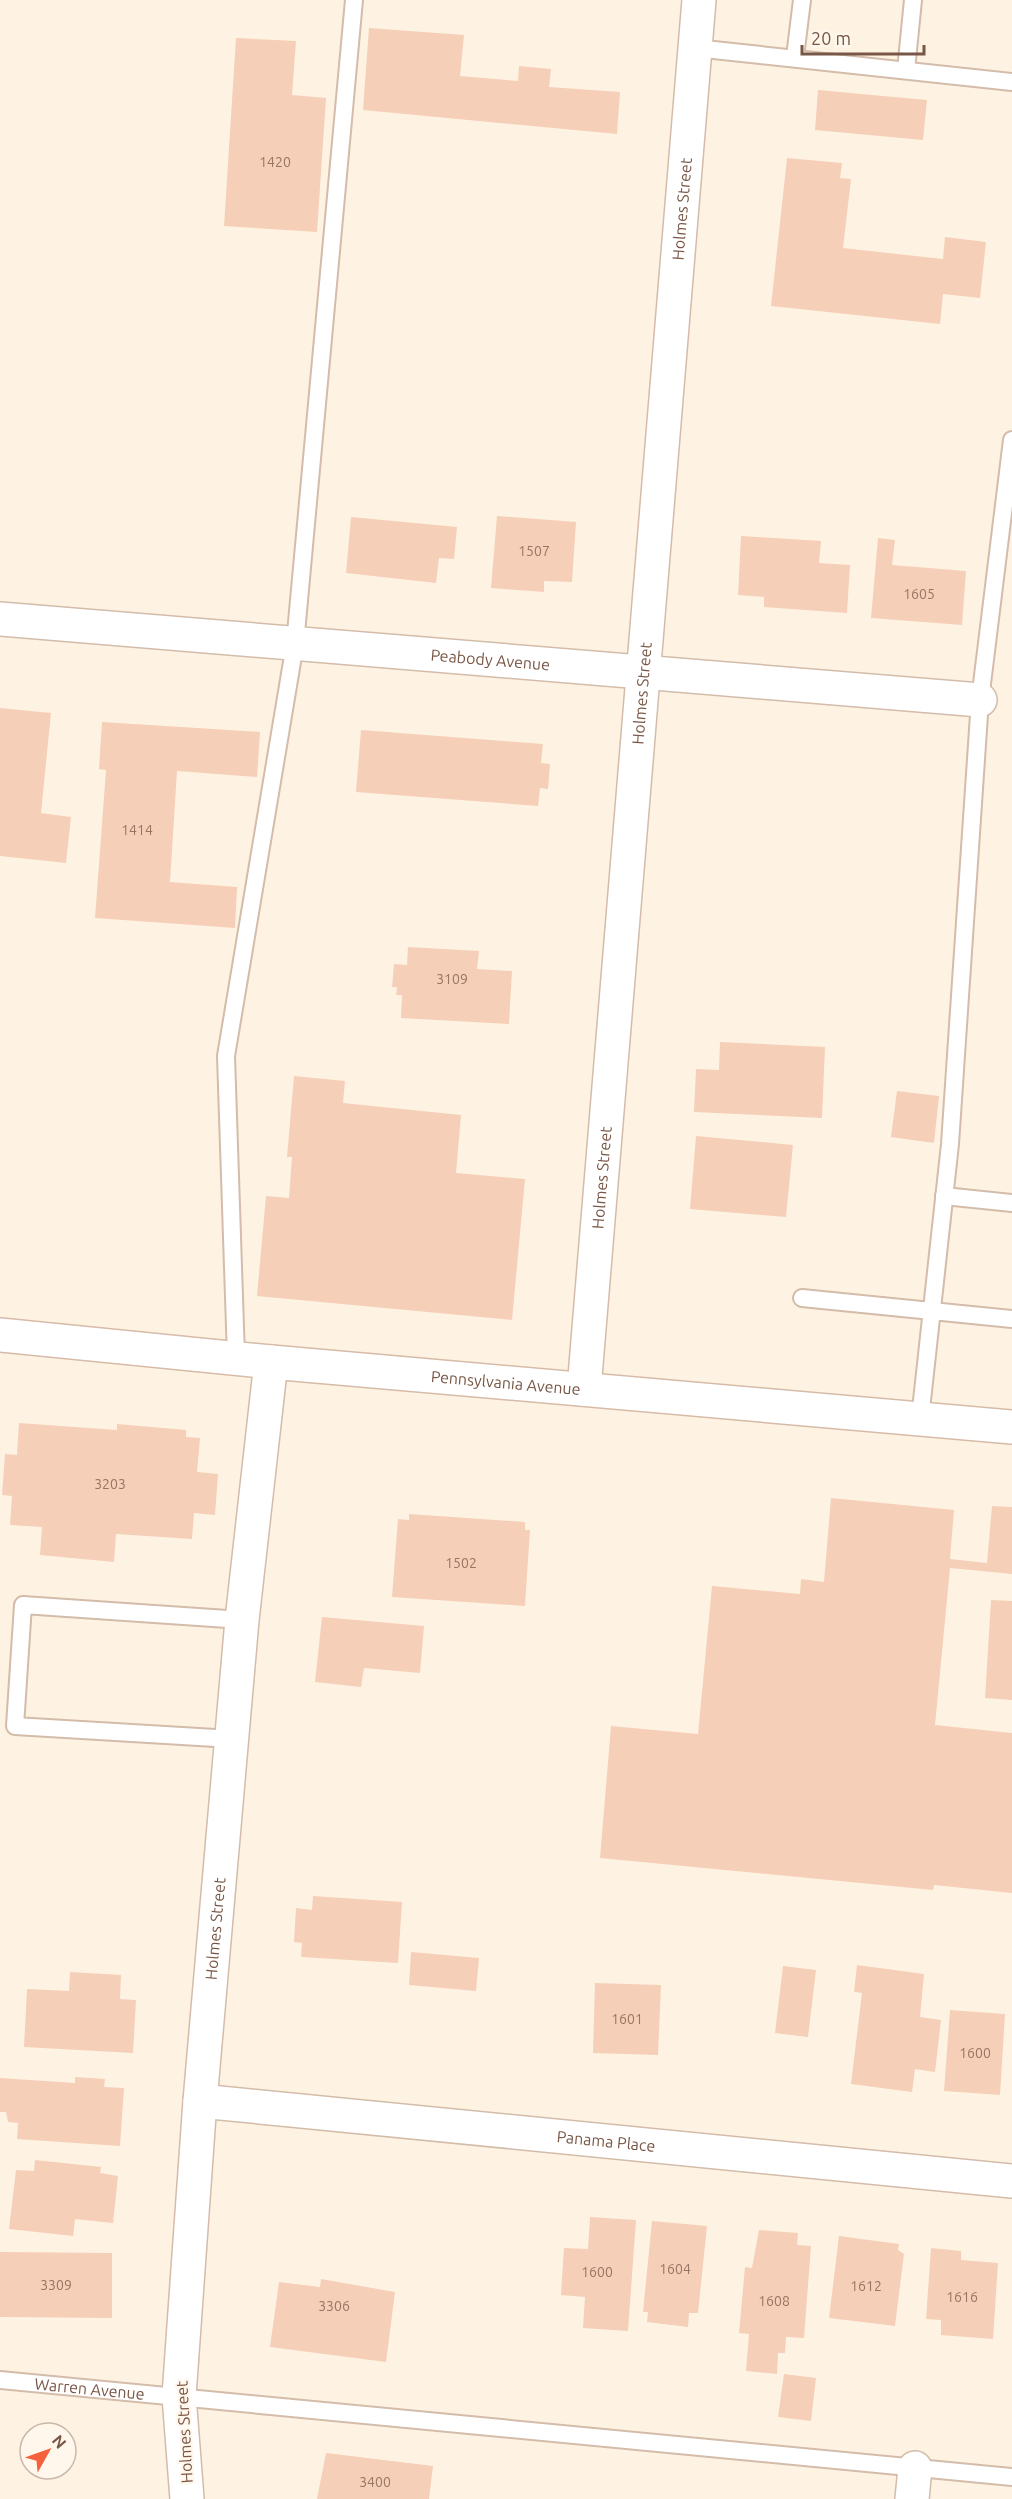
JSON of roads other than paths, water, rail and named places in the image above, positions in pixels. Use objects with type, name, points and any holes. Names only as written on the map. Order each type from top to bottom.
[{"type":"street","name":"Holmes Street","points":[[584,1389],[699,0]]},
{"type":"street","name":"Peabody Avenue","points":[[0,619],[980,700]]},
{"type":"street","name":"Pennsylvania Avenue","points":[[0,1335],[271,1362],[1012,1427]]},
{"type":"street","name":"Holmes Street","points":[[187,2499],[179,2396],[200,2101],[242,1620],[271,1362]]},
{"type":"street","name":"Panama Place","points":[[200,2101],[1012,2181]]},
{"type":"lane","points":[[236,1358],[226,1056],[295,644],[354,0]]},
{"type":"lane","points":[[795,57],[802,0]]},
{"type":"lane","points":[[906,70],[913,0]]},
{"type":"lane","points":[[695,48],[1012,82]]},
{"type":"lane","points":[[920,1419],[950,1144],[980,700],[1012,440]]},
{"type":"lane","points":[[944,1196],[1012,1203]]},
{"type":"lane","points":[[802,1298],[1012,1319]]},
{"type":"lane","points":[[232,1739],[15,1726],[23,1605],[242,1620]]},
{"type":"lane","name":"Warren Avenue","points":[[0,2380],[179,2396],[914,2484],[1012,2477]]}]
